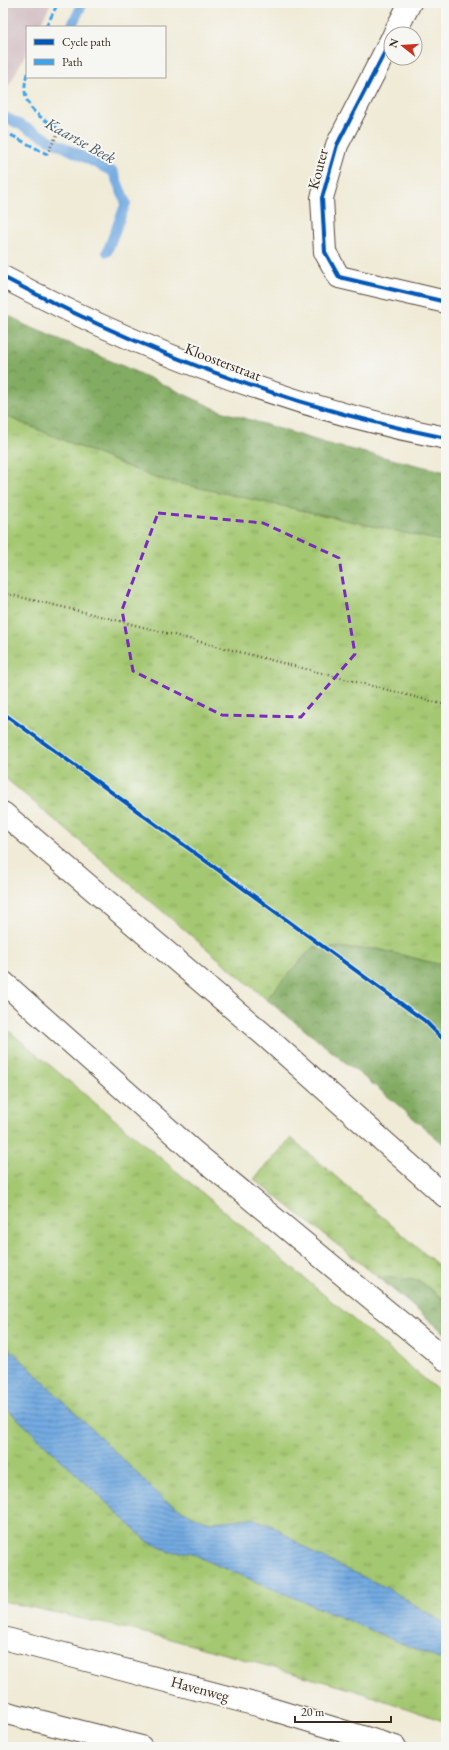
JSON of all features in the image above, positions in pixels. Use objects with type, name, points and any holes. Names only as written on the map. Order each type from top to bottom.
[{"type":"main road","points":[[398,26],[410,3]]},
{"type":"main road","name":"Kouter","points":[[383,56],[337,145],[322,198],[325,252],[339,276],[446,302]]},
{"type":"main road","name":"Kloosterstraat","points":[[3,277],[51,302],[137,341],[243,383],[316,407],[397,429],[446,438]]},
{"type":"main road","points":[[3,813],[263,1034],[446,1197]]},
{"type":"main road","points":[[3,982],[193,1151],[446,1360]]},
{"type":"main road","name":"Havenweg","points":[[3,1638],[253,1704],[394,1747]]},
{"type":"main road","points":[[3,1712],[140,1747]]},
{"type":"path","points":[[47,154],[60,129]]},
{"type":"path","points":[[3,593],[104,617],[446,706]]},
{"type":"highlighted area","points":[[158,513],[263,523],[339,558],[355,654],[301,717],[222,715],[133,671],[122,610]]},
{"type":"shaded area","points":[[3,3],[51,3],[40,26],[26,26],[26,53],[3,97]]},
{"type":"green space","points":[[3,312],[25,325],[125,367],[218,410],[328,444],[446,472],[446,542],[155,478],[3,415]]},
{"type":"green space","points":[[3,415],[155,478],[446,542],[446,966],[377,949],[313,947],[266,999],[3,776]]},
{"type":"green space","points":[[313,947],[377,949],[446,966],[446,1146],[384,1093],[266,999]]},
{"type":"green space","points":[[3,1026],[446,1397],[446,1722],[354,1690],[163,1637],[3,1601]]},
{"type":"green space","points":[[291,1138],[446,1272],[446,1301],[418,1280],[378,1277],[254,1179]]},
{"type":"green space","points":[[378,1277],[418,1280],[446,1301],[446,1334]]},
{"type":"water","points":[[3,1342],[165,1501],[197,1518],[212,1522],[252,1518],[275,1527],[315,1554],[387,1588],[446,1624],[446,1662],[207,1561],[190,1552],[170,1552],[147,1541],[3,1405]]},
{"type":"waterway","points":[[72,26],[83,3]]},
{"type":"waterway","name":"Kaartse Beek","points":[[3,116],[113,172],[126,203],[107,252]]},
{"type":"marked path","points":[[46,26],[58,3]]},
{"type":"marked path","points":[[26,78],[25,93],[31,108],[36,114],[60,129]]},
{"type":"marked path","points":[[3,131],[47,154]]},
{"type":"cycle path","points":[[383,56],[337,145],[322,198],[325,252],[339,277],[446,302]]},
{"type":"cycle path","points":[[3,277],[109,329],[163,353],[218,374],[331,411],[388,426],[446,438]]},
{"type":"cycle path","points":[[3,713],[425,1021],[446,1042]]}]
